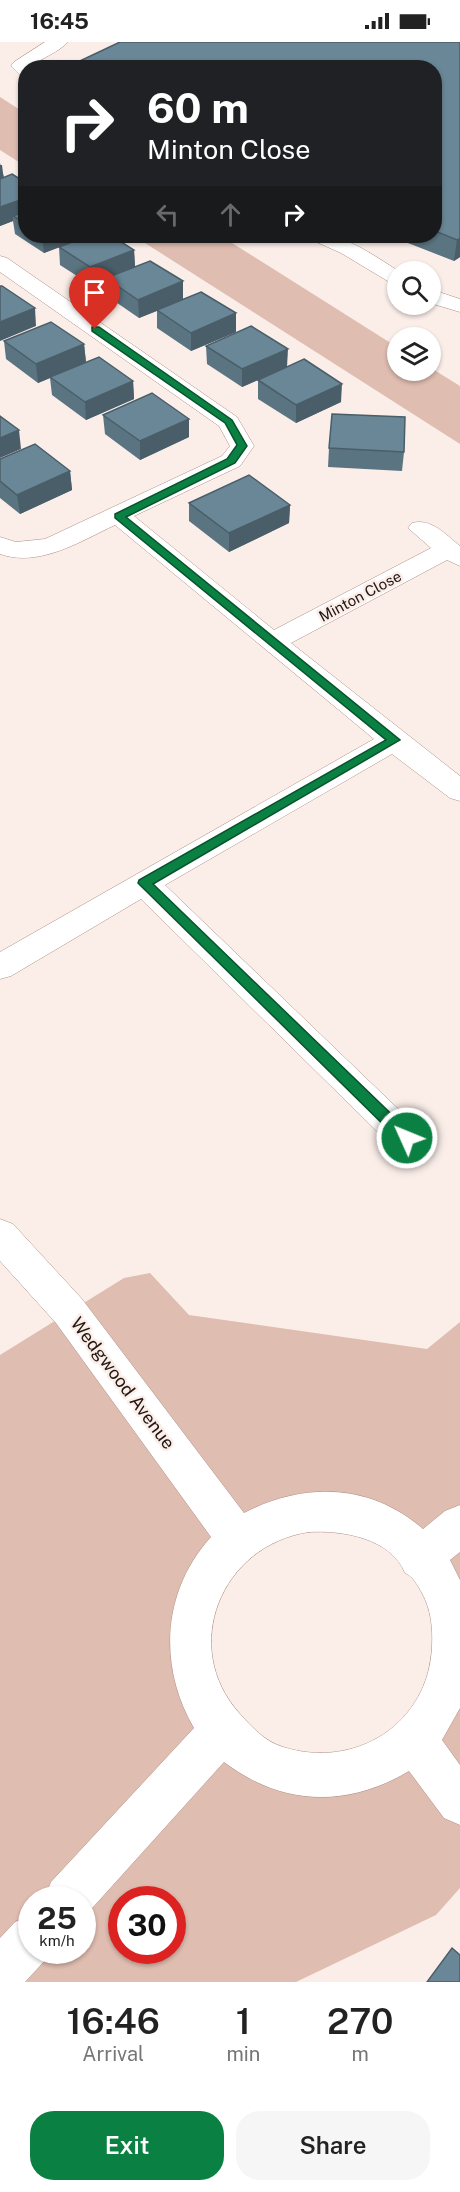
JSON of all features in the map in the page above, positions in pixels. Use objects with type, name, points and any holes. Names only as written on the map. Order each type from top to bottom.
[{"type":"street","points":[[28,60],[59,42]]},
{"type":"street","points":[[335,243],[387,272]]},
{"type":"street","points":[[0,262],[229,422],[242,446],[231,461],[119,516],[50,546],[14,550],[0,544]]},
{"type":"street","points":[[441,299],[460,306]]},
{"type":"street","points":[[119,516],[272,642],[460,791]]},
{"type":"street","points":[[421,528],[454,554]]},
{"type":"street","name":"Minton Close","points":[[272,642],[454,554]]},
{"type":"street","points":[[0,967],[394,740]]},
{"type":"street","points":[[144,883],[407,1138]]},
{"type":"street","name":"Wedgwood Avenue","points":[[0,1235],[69,1311],[237,1538]]},
{"type":"street","points":[[316,1508],[358,1515],[392,1532],[420,1558],[442,1595],[451,1625],[452,1657],[442,1701],[415,1742],[380,1767],[339,1778],[314,1778],[290,1773],[253,1756],[224,1729],[203,1697],[193,1660],[191,1625],[199,1592],[214,1562],[237,1538],[270,1517],[316,1508]]},
{"type":"street","points":[[420,1558],[460,1525]]},
{"type":"street","points":[[80,1886],[224,1729]]},
{"type":"street","points":[[415,1742],[460,1802]]},
{"type":"street","points":[[0,1973],[18,1953]]},
{"type":"shaded area","points":[[0,97],[18,109],[18,162],[0,150]]},
{"type":"shaded area","points":[[145,243],[232,243],[387,341],[387,381],[441,381],[441,374],[460,386],[460,444]]},
{"type":"shaded area","points":[[150,1273],[189,1315],[427,1349],[460,1322],[460,1888],[436,1915],[296,1982],[0,1982],[0,1355],[124,1278]],"holes":[[[359,1515],[442,1595],[415,1742],[290,1773],[193,1660],[237,1538]]]},
{"type":"building","points":[[120,42],[460,42],[460,238],[457,240],[442,234],[442,60],[82,60]]},
{"type":"building","points":[[12,174],[18,178],[18,201],[0,207],[0,179]]},
{"type":"building","points":[[70,243],[123,243],[134,250],[90,267],[59,247]]},
{"type":"building","points":[[150,261],[183,281],[138,300],[106,278]]},
{"type":"building","points":[[0,286],[2,286],[35,308],[0,322]]},
{"type":"building","points":[[201,292],[236,313],[191,333],[157,310]]},
{"type":"building","points":[[51,322],[84,344],[36,364],[4,341]]},
{"type":"building","points":[[251,326],[288,349],[242,369],[206,346]]},
{"type":"building","points":[[99,357],[133,381],[85,402],[50,377]]},
{"type":"building","points":[[304,359],[342,384],[296,405],[258,380]]},
{"type":"building","points":[[152,393],[189,419],[140,441],[103,415]]},
{"type":"building","points":[[332,414],[405,417],[404,452],[329,448]]},
{"type":"building","points":[[0,416],[19,430],[0,438]]},
{"type":"building","points":[[35,444],[70,471],[17,495],[0,481],[0,459]]},
{"type":"building","points":[[249,475],[290,505],[229,533],[189,503]]},
{"type":"building","points":[[452,1948],[460,1955],[460,1982],[427,1982]]},
{"type":"route","points":[[95,329],[229,422],[242,446],[231,461],[119,516],[394,740],[144,883],[407,1138]]}]
